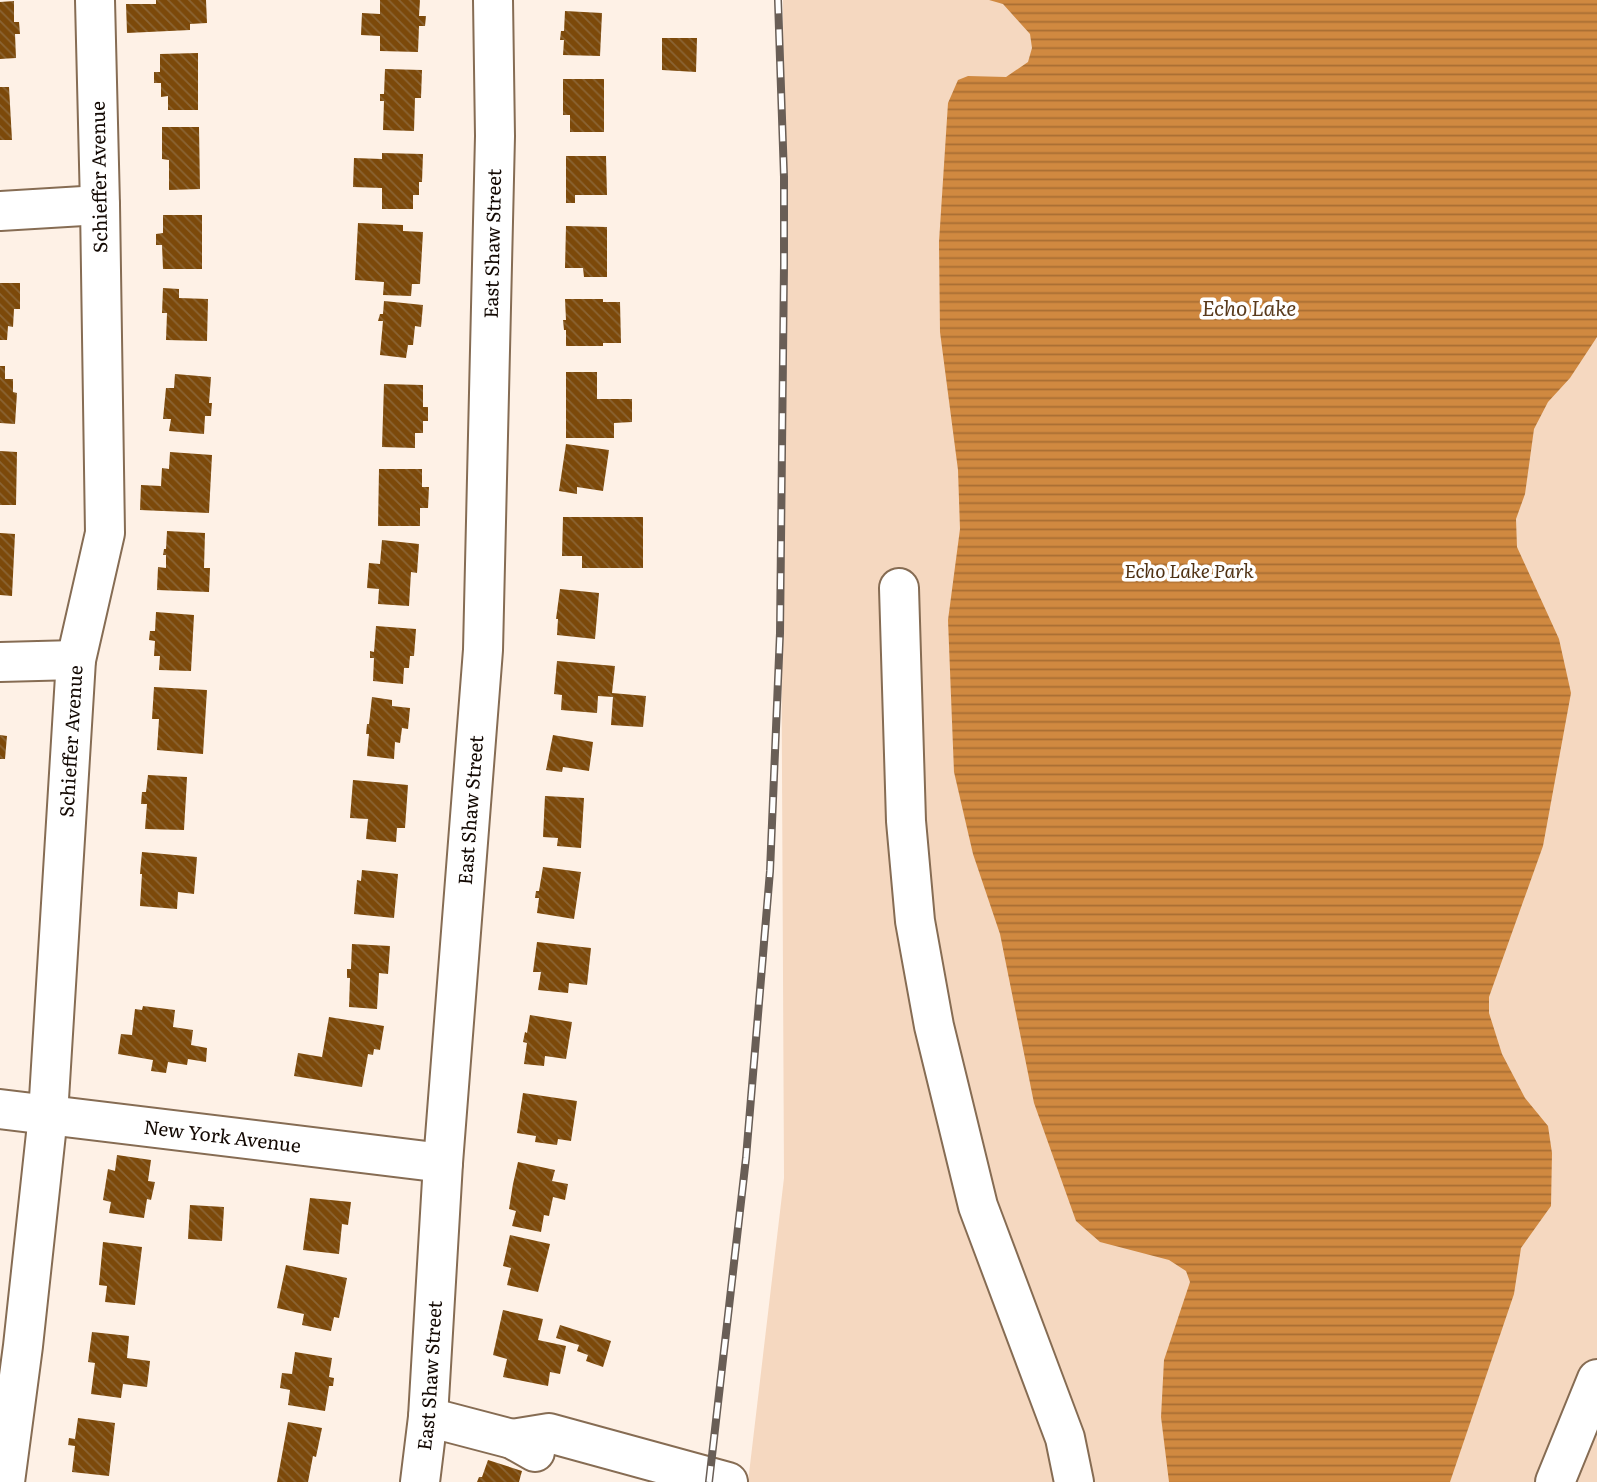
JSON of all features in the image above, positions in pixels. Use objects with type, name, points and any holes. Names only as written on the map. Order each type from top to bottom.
[{"type":"street","name":"Schieffer Avenue","points":[[5,1482],[48,1115],[76,660],[105,533],[95,0]]},
{"type":"street","name":"East Shaw Street","points":[[420,1482],[428,1417],[443,1163],[483,650],[495,136],[493,0]]},
{"type":"street","points":[[0,211],[100,205]]},
{"type":"street","points":[[899,588],[906,821],[915,921],[934,1026],[978,1206],[1065,1438],[1074,1482]]},
{"type":"street","points":[[0,662],[76,660]]},
{"type":"street","name":"New York Avenue","points":[[0,1109],[443,1163]]},
{"type":"street","points":[[1555,1482],[1597,1380]]},
{"type":"street","points":[[428,1417],[512,1439],[544,1457],[639,1482]]},
{"type":"street","points":[[512,1439],[549,1433],[728,1482]]},
{"type":"green space","name":"Echo Lake","points":[[783,0],[1597,0],[1597,1482],[748,1482],[784,1178],[781,571]]},
{"type":"water","name":"Echo Lake","points":[[989,0],[1597,0],[1597,337],[1570,378],[1548,402],[1534,429],[1525,494],[1516,519],[1517,547],[1559,639],[1571,693],[1543,846],[1489,997],[1489,1013],[1502,1054],[1525,1098],[1548,1126],[1552,1153],[1551,1206],[1521,1248],[1514,1294],[1450,1482],[1169,1482],[1161,1417],[1164,1360],[1190,1282],[1186,1271],[1169,1260],[1100,1242],[1076,1221],[1034,1103],[1000,934],[973,854],[954,772],[948,620],[960,529],[958,470],[940,332],[939,242],[948,103],[958,80],[968,76],[1006,77],[1028,62],[1032,48],[1030,34],[1003,4]]},
{"type":"building","points":[[156,0],[206,0],[207,23],[190,24],[190,30],[127,33],[126,4],[156,4]]},
{"type":"building","points":[[380,0],[420,0],[419,16],[426,16],[425,26],[419,26],[418,52],[380,51],[380,36],[361,35],[362,13],[380,14]]},
{"type":"building","points":[[14,1],[14,22],[19,22],[20,34],[15,34],[16,58],[0,59],[0,2]]},
{"type":"building","points":[[565,11],[602,13],[600,56],[563,55],[564,40],[560,40],[561,31],[564,31]]},
{"type":"building","points":[[662,38],[697,38],[696,72],[662,70]]},
{"type":"building","points":[[198,53],[198,110],[168,110],[168,96],[161,97],[161,83],[154,83],[154,72],[160,72],[160,54]]},
{"type":"building","points":[[385,69],[422,70],[421,98],[415,98],[414,131],[383,130],[384,101],[380,101],[380,94],[384,94]]},
{"type":"building","points":[[563,79],[604,79],[604,132],[570,132],[570,115],[563,115]]},
{"type":"building","points":[[0,87],[9,87],[12,140],[0,140]]},
{"type":"building","points":[[162,127],[199,127],[200,189],[169,190],[169,160],[162,159]]},
{"type":"building","points":[[382,153],[423,154],[422,182],[419,182],[419,195],[413,195],[413,209],[382,209],[382,188],[353,187],[354,158],[382,159]]},
{"type":"building","points":[[566,156],[606,156],[607,195],[575,195],[575,203],[566,203]]},
{"type":"building","points":[[163,215],[202,215],[202,269],[163,269],[162,245],[156,245],[156,234],[163,233]]},
{"type":"building","points":[[358,223],[403,225],[403,231],[423,232],[420,284],[412,284],[411,296],[383,295],[384,282],[355,280]]},
{"type":"building","points":[[566,226],[607,227],[607,277],[584,277],[583,268],[565,268]]},
{"type":"building","points":[[0,283],[20,283],[20,309],[14,309],[13,327],[8,326],[7,340],[0,340]]},
{"type":"building","points":[[163,288],[179,289],[179,298],[208,299],[207,341],[166,340],[167,313],[162,313]]},
{"type":"building","points":[[565,299],[620,302],[621,343],[566,346],[563,320],[566,320]]},
{"type":"building","points":[[384,301],[423,305],[421,327],[415,326],[413,345],[408,345],[406,358],[380,355],[383,321],[378,321],[380,314],[383,314]]},
{"type":"building","points":[[0,366],[5,366],[5,379],[13,379],[13,392],[17,393],[15,424],[0,423]]},
{"type":"building","points":[[566,372],[597,372],[597,399],[632,399],[632,422],[614,423],[614,438],[566,438]]},
{"type":"building","points":[[175,374],[211,377],[211,416],[205,416],[204,434],[169,431],[171,419],[163,419],[166,388],[174,388]]},
{"type":"building","points":[[384,384],[423,385],[423,407],[428,407],[428,421],[423,421],[423,433],[415,433],[415,448],[382,447]]},
{"type":"building","points":[[566,444],[609,450],[603,491],[577,487],[577,494],[559,491]]},
{"type":"building","points":[[0,451],[17,452],[16,505],[0,505]]},
{"type":"building","points":[[170,452],[212,455],[209,513],[140,510],[141,485],[161,486],[162,468],[169,469]]},
{"type":"building","points":[[379,469],[422,469],[422,487],[429,487],[428,508],[420,508],[420,526],[378,526]]},
{"type":"building","points":[[563,517],[643,517],[643,568],[582,568],[582,556],[562,556]]},
{"type":"building","points":[[167,531],[205,533],[204,568],[210,568],[209,592],[157,590],[158,567],[166,568],[166,555],[163,555]]},
{"type":"building","points":[[0,533],[15,534],[12,596],[0,595]]},
{"type":"building","points":[[382,540],[419,544],[417,573],[411,572],[409,606],[378,604],[379,589],[367,588],[369,563],[380,564]]},
{"type":"building","points":[[560,589],[599,593],[595,639],[557,635]]},
{"type":"building","points":[[156,612],[194,615],[191,671],[159,670],[160,656],[154,656],[155,641],[149,640],[150,631],[155,631]]},
{"type":"building","points":[[376,626],[416,629],[414,656],[410,656],[409,668],[404,668],[403,684],[373,681],[374,658],[370,658],[370,651],[374,652]]},
{"type":"building","points":[[557,661],[615,666],[612,693],[646,696],[643,727],[611,725],[613,697],[598,696],[597,713],[561,710],[562,695],[554,694]]},
{"type":"building","points":[[154,687],[207,690],[203,754],[157,750],[159,719],[152,719]]},
{"type":"building","points":[[372,697],[392,700],[392,706],[410,708],[408,729],[402,728],[400,743],[395,742],[394,759],[367,756],[369,734],[366,734]]},
{"type":"building","points":[[0,735],[7,736],[5,759],[0,759]]},
{"type":"building","points":[[553,735],[593,742],[589,771],[563,767],[562,772],[546,770]]},
{"type":"building","points":[[148,775],[187,777],[184,830],[145,829],[147,804],[141,804]]},
{"type":"building","points":[[353,780],[408,785],[405,828],[397,828],[396,842],[366,839],[368,819],[350,818]]},
{"type":"building","points":[[545,796],[584,798],[581,848],[557,846],[558,838],[543,837]]},
{"type":"building","points":[[142,852],[197,857],[194,894],[178,892],[177,909],[140,906]]},
{"type":"building","points":[[543,867],[581,872],[574,919],[537,913],[539,898],[535,898],[536,891],[539,891]]},
{"type":"building","points":[[362,870],[398,874],[394,918],[354,914],[357,880],[361,881]]},
{"type":"building","points":[[537,942],[591,948],[587,985],[569,983],[568,993],[538,990],[541,972],[533,972]]},
{"type":"building","points":[[352,944],[390,946],[388,974],[379,973],[377,1009],[349,1007],[350,978],[347,978],[347,969],[351,969]]},
{"type":"building","points":[[143,1006],[175,1010],[173,1027],[193,1030],[191,1045],[207,1048],[206,1062],[188,1059],[187,1065],[168,1062],[166,1073],[151,1071],[153,1060],[118,1054],[121,1034],[132,1035],[135,1009],[142,1010]]},
{"type":"building","points":[[530,1015],[572,1022],[566,1059],[545,1056],[544,1066],[524,1064],[527,1043],[523,1042]]},
{"type":"building","points":[[329,1017],[384,1026],[380,1050],[374,1049],[373,1055],[368,1054],[362,1087],[294,1076],[298,1053],[322,1057]]},
{"type":"building","points":[[523,1093],[577,1101],[571,1141],[558,1139],[557,1145],[535,1142],[536,1136],[517,1133]]},
{"type":"building","points":[[117,1155],[151,1160],[148,1181],[155,1182],[151,1200],[147,1199],[144,1218],[109,1213],[111,1202],[103,1200],[108,1169],[115,1171]]},
{"type":"building","points":[[518,1162],[555,1170],[552,1181],[568,1184],[565,1200],[553,1197],[549,1216],[544,1215],[541,1232],[512,1226],[516,1211],[509,1209]]},
{"type":"building","points":[[310,1198],[351,1202],[348,1225],[342,1224],[339,1254],[303,1250]]},
{"type":"building","points":[[190,1205],[224,1207],[222,1241],[188,1239]]},
{"type":"building","points":[[510,1235],[550,1244],[538,1292],[507,1285],[511,1268],[503,1266]]},
{"type":"building","points":[[103,1242],[142,1247],[135,1305],[105,1302],[107,1286],[99,1285]]},
{"type":"building","points":[[286,1265],[347,1278],[339,1318],[334,1317],[331,1331],[302,1325],[304,1314],[277,1308]]},
{"type":"building","points":[[503,1310],[543,1319],[538,1340],[566,1346],[560,1374],[550,1372],[548,1386],[503,1377],[507,1359],[493,1355]]},
{"type":"building","points":[[560,1325],[611,1341],[603,1367],[586,1361],[588,1355],[577,1351],[579,1345],[556,1338]]},
{"type":"building","points":[[92,1332],[129,1336],[127,1358],[150,1361],[147,1387],[123,1384],[121,1398],[91,1394],[95,1363],[88,1362]]},
{"type":"building","points":[[295,1352],[332,1358],[329,1377],[334,1378],[333,1386],[329,1386],[325,1411],[288,1405],[290,1390],[280,1388],[282,1373],[292,1374]]},
{"type":"building","points":[[78,1418],[115,1423],[109,1476],[72,1472],[75,1446],[68,1445],[69,1438],[75,1439]]},
{"type":"building","points":[[288,1422],[322,1428],[308,1482],[277,1482]]},
{"type":"building","points":[[488,1460],[522,1471],[519,1482],[477,1482],[479,1477],[482,1477]]},
{"type":"railway","points":[[709,1482],[746,1158],[770,871],[780,633],[784,265],[778,0]]},
{"type":"park label","name":"Echo Lake Park","points":[[1189,571]]}]
